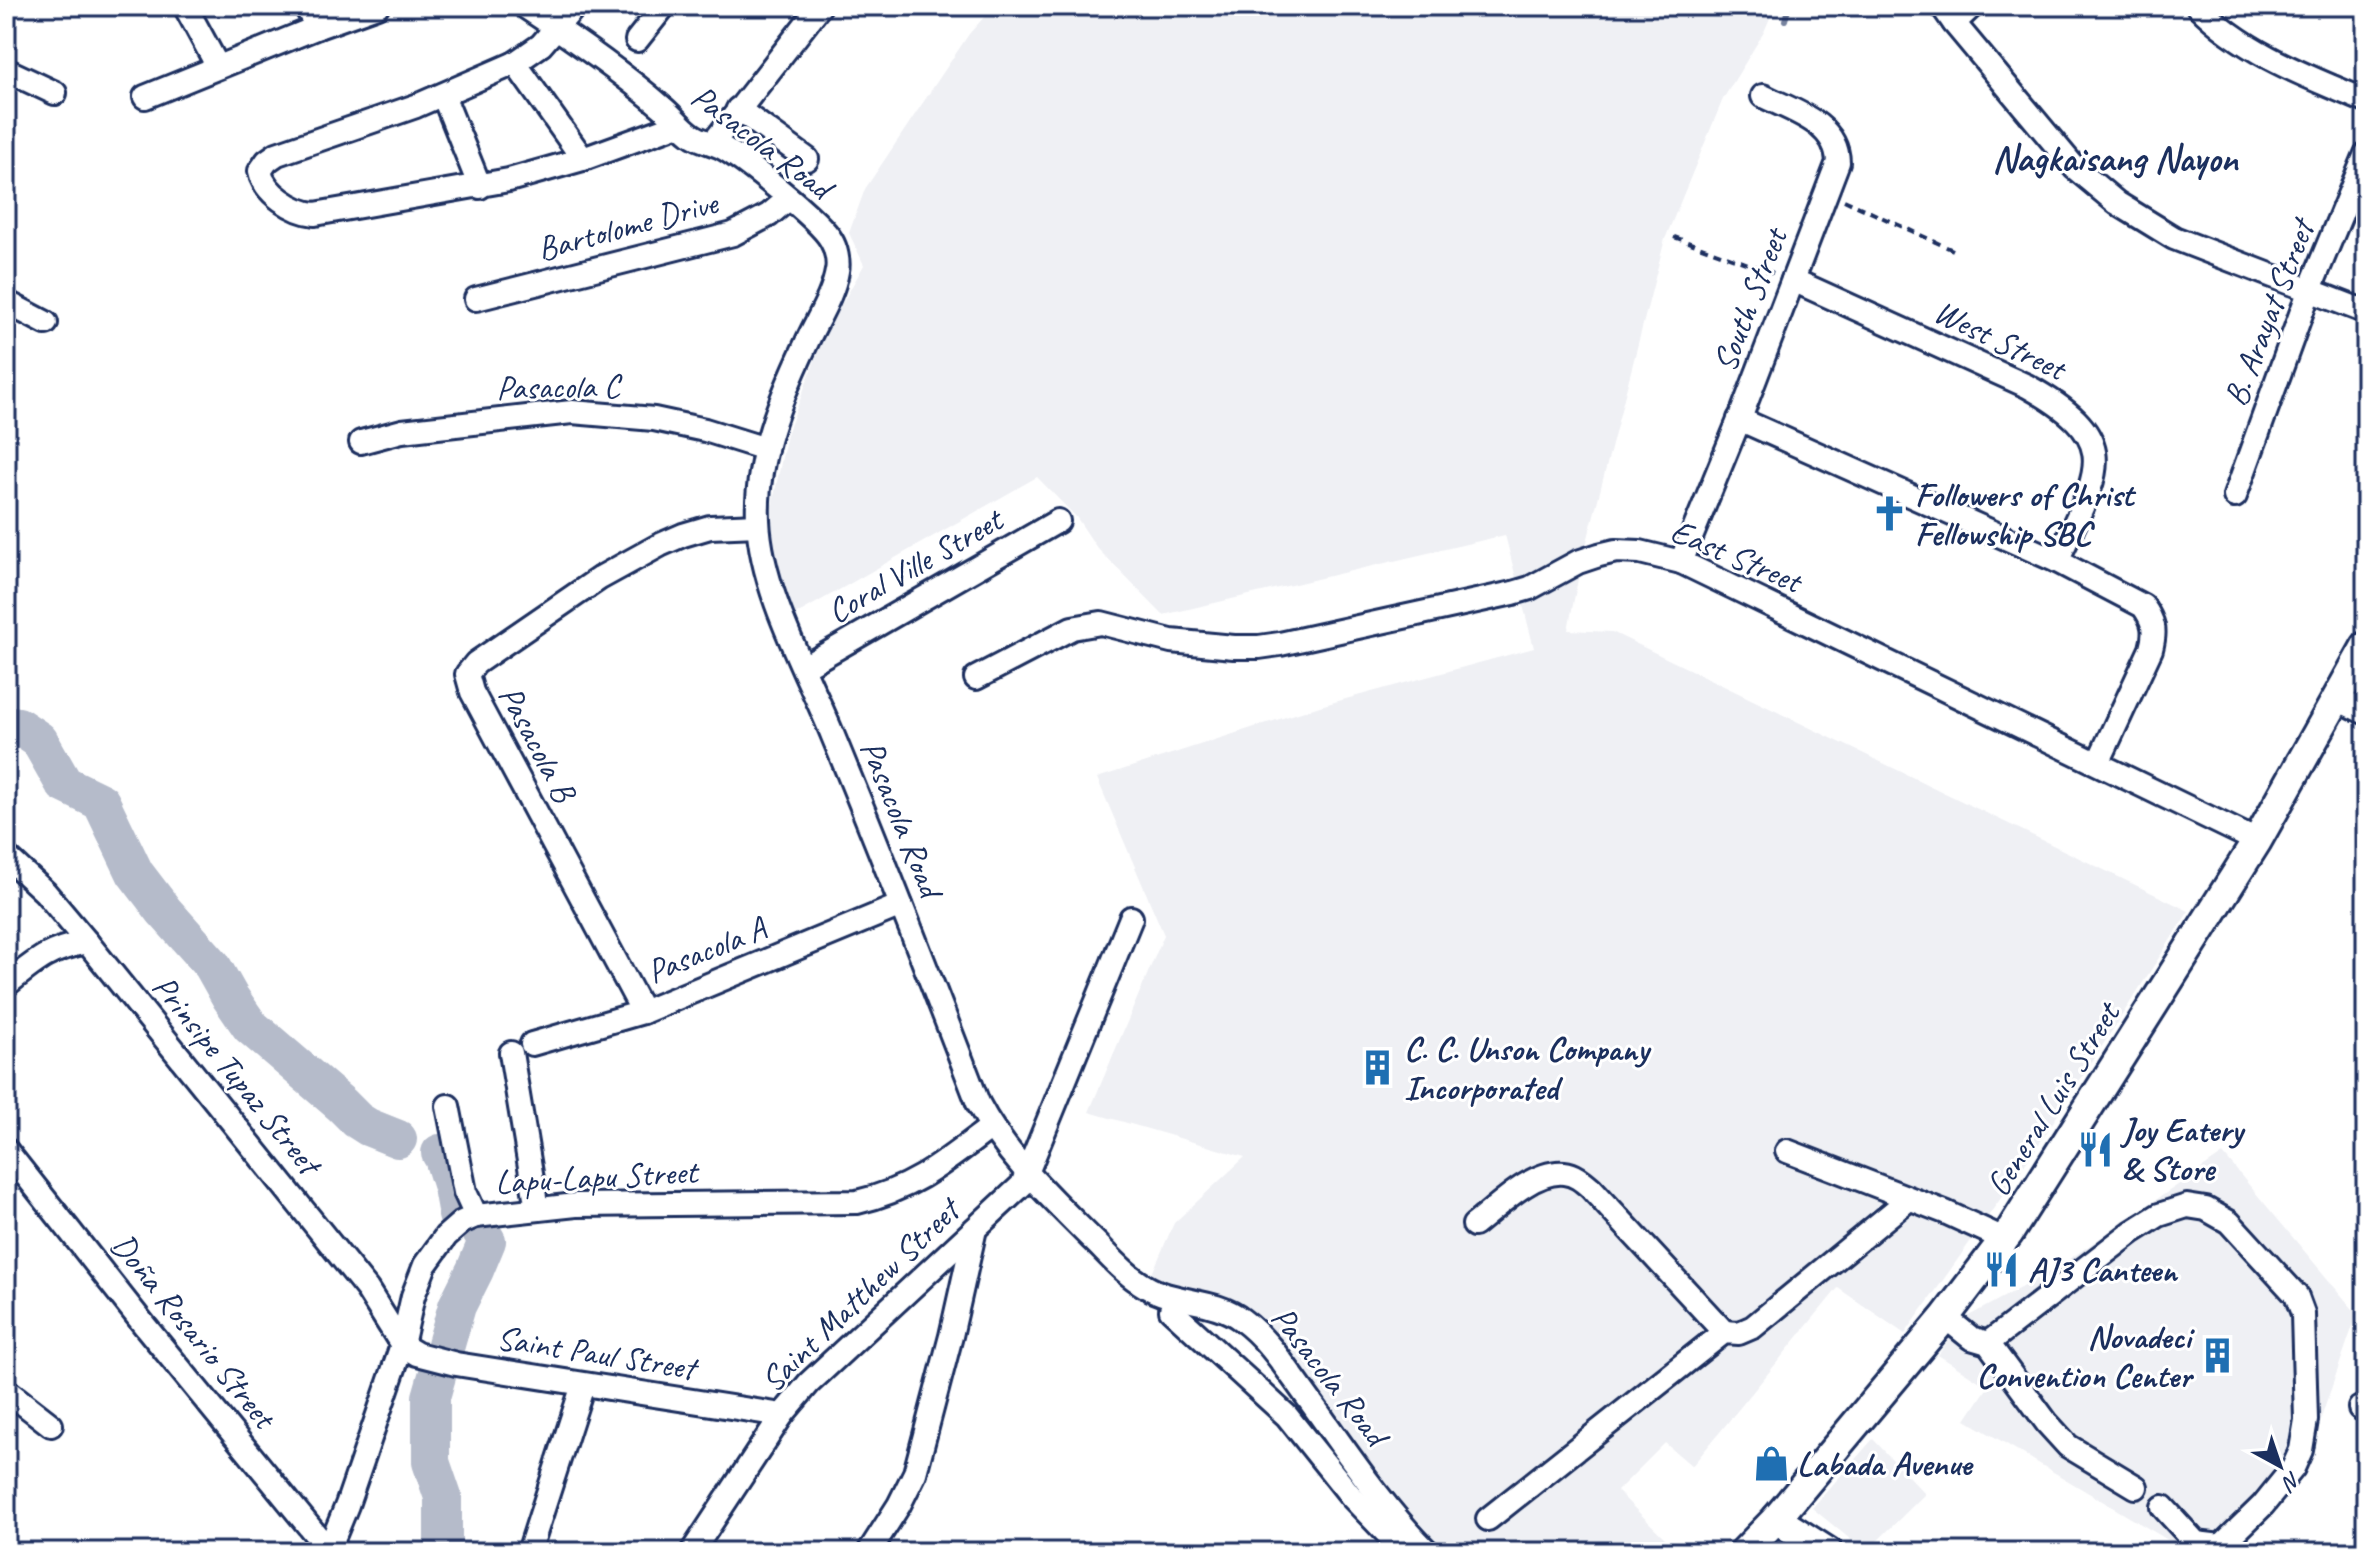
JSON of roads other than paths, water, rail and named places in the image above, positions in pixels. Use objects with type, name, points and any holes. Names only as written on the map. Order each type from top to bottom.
[{"type":"main road","name":"General Luis Street","points":[[1744,1552],[1776,1519],[1945,1317],[2004,1239],[2257,841],[2364,655]]},
{"type":"main road","points":[[1776,1519],[1828,1552]]},
{"type":"street","points":[[185,6],[218,67]]},
{"type":"street","points":[[305,6],[318,27]]},
{"type":"street","points":[[145,97],[377,6]]},
{"type":"street","name":"Pasacola Road","points":[[524,6],[584,47],[664,108],[696,137],[713,143],[745,164],[830,238],[836,252],[838,270],[832,289],[760,447],[758,525],[769,582],[978,1103],[991,1127],[1028,1173],[1125,1271],[1147,1288],[1218,1307],[1241,1319],[1270,1346],[1398,1519],[1428,1552]]},
{"type":"street","points":[[575,6],[541,45],[515,63],[443,95],[277,154],[260,171],[262,180],[288,206],[299,212],[315,214],[480,187],[545,171],[679,124]]},
{"type":"street","points":[[637,40],[664,6]]},
{"type":"street","points":[[713,143],[820,6]]},
{"type":"street","points":[[1972,6],[1948,15],[2075,168],[2117,203],[2174,238],[2366,312]]},
{"type":"street","points":[[2198,6],[2248,47],[2366,101]]},
{"type":"street","points":[[515,63],[583,159]]},
{"type":"street","points":[[6,70],[55,93]]},
{"type":"street","points":[[443,95],[480,187]]},
{"type":"street","name":"South Street","points":[[1681,562],[1838,162],[1835,143],[1818,125],[1763,96]]},
{"type":"street","points":[[738,109],[807,159]]},
{"type":"street","name":"B. Arayat Street","points":[[2235,496],[2310,289],[2366,154]]},
{"type":"street","name":"Bartolome Drive","points":[[476,299],[733,234],[769,215],[788,199]]},
{"type":"street","name":"West Street","points":[[1793,280],[2027,386],[2072,414],[2085,428],[2094,448],[2095,468],[2090,488],[2057,561]]},
{"type":"street","points":[[6,302],[46,323]]},
{"type":"street","name":"Pasacola C","points":[[361,442],[402,431],[572,412],[654,419],[760,447]]},
{"type":"street","points":[[1739,419],[2057,561],[2143,606],[2153,619],[2155,634],[2151,649],[2098,763]]},
{"type":"street","name":"Coral Ville Street","points":[[804,667],[1058,521]]},
{"type":"street","name":"Pasacola B","points":[[643,1012],[472,692],[467,674],[476,663],[600,578],[660,545],[710,527],[758,525]]},
{"type":"street","name":"East Street","points":[[976,678],[1072,628],[1084,625],[1101,623],[1200,645],[1259,647],[1504,596],[1530,588],[1578,562],[1599,555],[1616,551],[1640,552],[1681,562],[2257,841]]},
{"type":"street","points":[[2337,699],[2366,713]]},
{"type":"street","name":"Prinsipe Tupaz Street","points":[[6,856],[45,892],[87,942],[367,1289],[402,1345]]},
{"type":"street","name":"Pasacola A","points":[[537,1209],[521,1048],[643,1012],[901,905]]},
{"type":"street","points":[[1028,1173],[1131,918]]},
{"type":"street","points":[[6,985],[44,955],[87,942]]},
{"type":"street","points":[[448,1106],[465,1192],[476,1216]]},
{"type":"street","name":"Lapu-Lapu Street","points":[[324,1551],[347,1505],[402,1345],[413,1296],[425,1265],[446,1236],[462,1222],[476,1216],[611,1204],[857,1202],[907,1186],[991,1127]]},
{"type":"street","name":"Doña Rosario Street","points":[[6,1150],[324,1551]]},
{"type":"street","points":[[1787,1151],[2004,1239]]},
{"type":"street","name":"Saint Matthew Street","points":[[692,1552],[782,1415],[809,1383],[1022,1185],[1028,1173]]},
{"type":"street","points":[[1474,1225],[1533,1180],[1565,1173],[1579,1178],[1724,1332]]},
{"type":"street","points":[[1488,1519],[1724,1332],[1739,1333],[1753,1327],[1909,1199]]},
{"type":"street","points":[[1988,1343],[2132,1232],[2159,1215],[2187,1206],[2206,1209],[2229,1222],[2296,1295],[2303,1314],[2306,1420],[2301,1450],[2293,1468],[2263,1505],[2221,1546],[2196,1543],[2163,1507]]},
{"type":"street","points":[[869,1552],[915,1473],[975,1229]]},
{"type":"street","points":[[1171,1310],[1287,1416],[1351,1496],[1405,1552]]},
{"type":"street","points":[[1945,1317],[1971,1338],[1988,1343],[2047,1423],[2068,1446],[2136,1487]]},
{"type":"street","name":"Saint Paul Street","points":[[402,1345],[417,1354],[448,1362],[782,1415]]},
{"type":"street","points":[[529,1552],[583,1385]]},
{"type":"street","points":[[6,1390],[51,1425]]},
{"type":"waterway","points":[[1785,20],[1789,6]]},
{"type":"waterway","points":[[6,724],[18,726],[39,740],[64,784],[101,802],[135,873],[212,965],[250,1026],[357,1120],[398,1139]]},
{"type":"waterway","points":[[440,1153],[452,1187],[457,1215]]},
{"type":"waterway","points":[[443,1552],[443,1497],[431,1462],[431,1397],[457,1306],[487,1241],[476,1223]]},
{"type":"place","name":"Followers of Christ Fellowship SBC","points":[[1889,514]]},
{"type":"place","name":"C. C. Unson Company Incorporated","points":[[1378,1068]]},
{"type":"place","name":"Joy Eatery & Store","points":[[2096,1149]]},
{"type":"place","name":"AJ3 Canteen","points":[[2002,1269]]},
{"type":"place","name":"Novadeci Convention Center","points":[[2217,1356]]},
{"type":"place","name":"Labada Avenue","points":[[1771,1463]]},
{"type":"district","name":"Nagkaisang Nayon","points":[[2115,158]]}]
